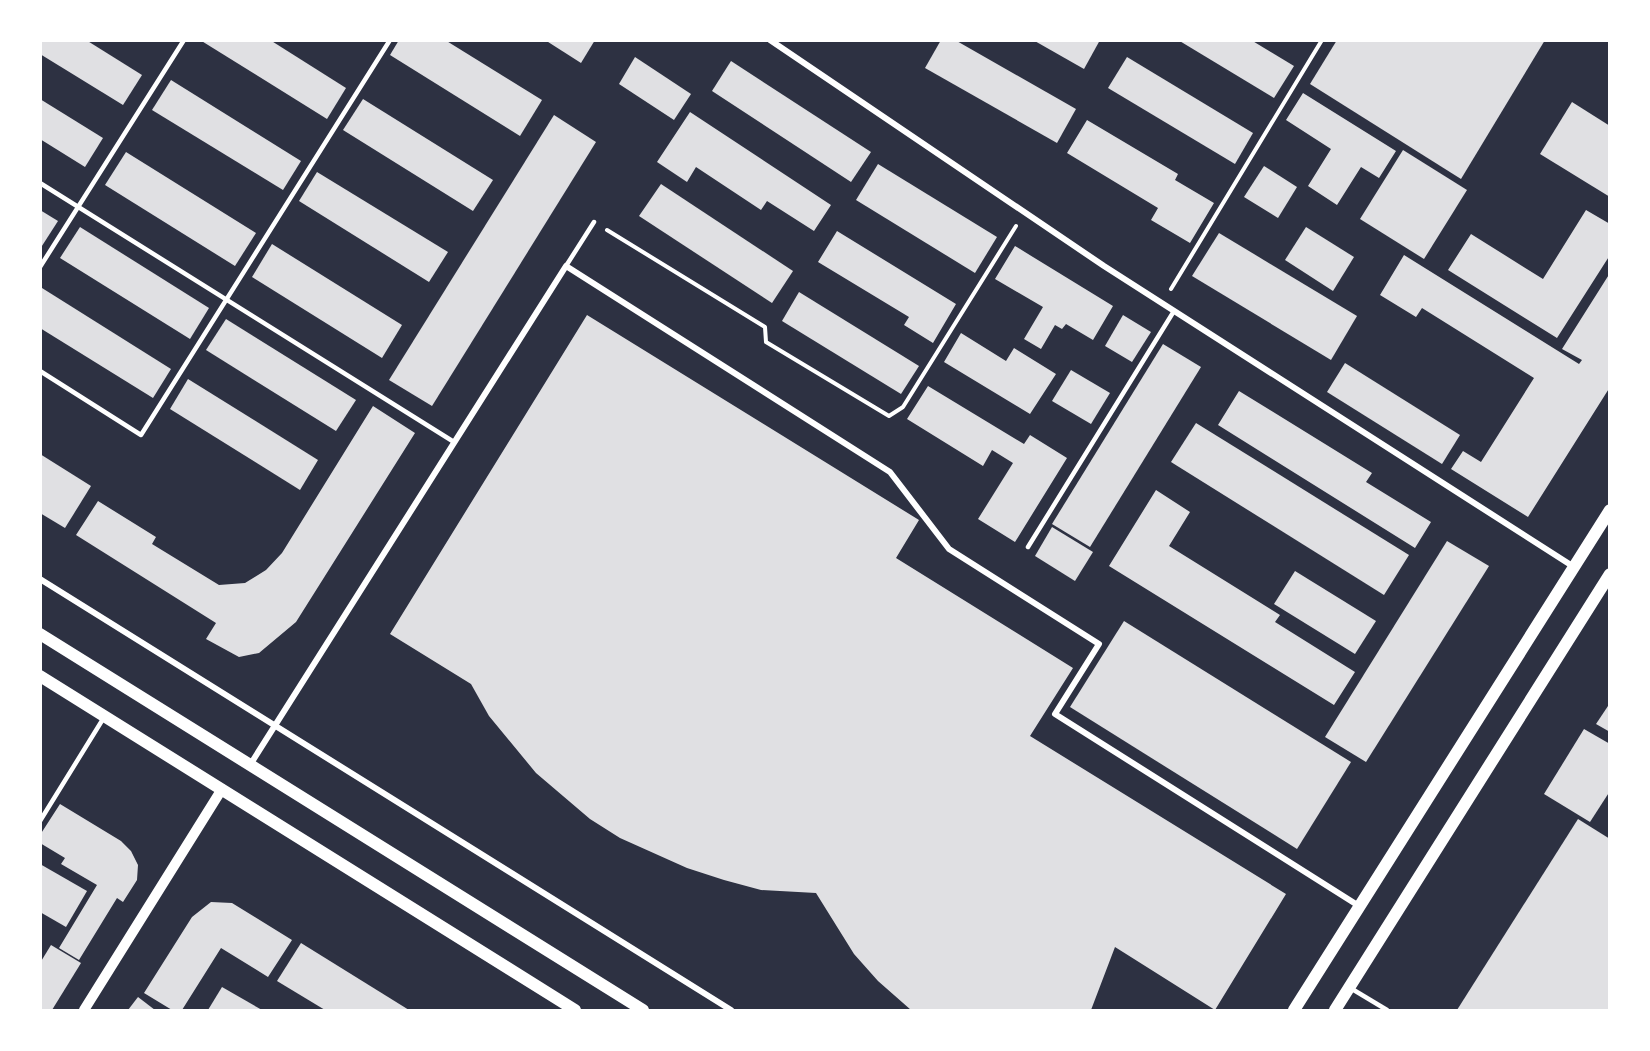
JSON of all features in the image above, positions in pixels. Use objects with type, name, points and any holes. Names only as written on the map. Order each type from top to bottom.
[{"type":"main road","points":[[1294,1011],[1610,510]]},
{"type":"main road","points":[[1335,1011],[1610,573]]},
{"type":"main road","points":[[40,634],[643,1011]]},
{"type":"main road","points":[[40,676],[575,1011]]},
{"type":"street","points":[[770,40],[1174,311],[1574,567]]},
{"type":"street","points":[[250,765],[566,266],[890,472],[949,549],[1099,644],[1055,714],[1360,907]]},
{"type":"street","points":[[40,579],[731,1011]]},
{"type":"street","points":[[84,1011],[222,789]]},
{"type":"lane","points":[[40,267],[184,40]]},
{"type":"lane","points":[[40,371],[141,435],[390,40]]},
{"type":"lane","points":[[40,183],[454,442]]},
{"type":"lane","points":[[566,266],[594,222]]},
{"type":"lane","points":[[1028,547],[1174,311]]},
{"type":"lane","points":[[40,821],[105,716]]},
{"type":"lane","points":[[1349,987],[1387,1011]]},
{"type":"path","points":[[1162,303],[1322,40]]},
{"type":"path","points":[[594,222],[765,327],[766,342],[889,416],[903,407],[1024,212]]},
{"type":"building","points":[[40,40],[86,40],[142,75],[123,105],[40,54]]},
{"type":"building","points":[[200,40],[270,40],[346,88],[327,119]]},
{"type":"building","points":[[399,40],[445,40],[542,100],[520,136],[390,55]]},
{"type":"building","points":[[545,40],[595,40],[581,63]]},
{"type":"building","points":[[941,40],[955,40],[1076,109],[1057,143],[925,68]]},
{"type":"building","points":[[1033,40],[1100,40],[1084,69]]},
{"type":"building","points":[[1178,40],[1251,40],[1294,66],[1274,98]]},
{"type":"building","points":[[1337,40],[1545,40],[1461,179],[1310,84]]},
{"type":"building","points":[[635,57],[691,94],[674,120],[619,84]]},
{"type":"building","points":[[1127,57],[1253,133],[1235,164],[1108,88]]},
{"type":"building","points":[[731,61],[871,152],[851,182],[712,91]]},
{"type":"building","points":[[171,80],[301,161],[283,190],[152,110]]},
{"type":"building","points":[[1303,93],[1396,151],[1379,178],[1361,167],[1337,205],[1308,186],[1331,149],[1286,120]]},
{"type":"building","points":[[40,99],[103,138],[85,167],[40,139]]},
{"type":"building","points":[[363,99],[493,180],[473,211],[343,130]]},
{"type":"building","points":[[1572,102],[1610,126],[1610,197],[1540,154]]},
{"type":"building","points":[[690,112],[831,205],[814,231],[767,201],[761,210],[696,167],[687,182],[657,162]]},
{"type":"building","points":[[554,115],[596,142],[432,406],[389,380]]},
{"type":"building","points":[[1087,120],[1178,174],[1175,180],[1214,203],[1190,243],[1151,220],[1158,208],[1067,153]]},
{"type":"building","points":[[1403,150],[1467,190],[1424,259],[1360,219]]},
{"type":"building","points":[[126,152],[256,233],[235,266],[105,185]]},
{"type":"building","points":[[878,164],[997,237],[975,273],[856,200]]},
{"type":"building","points":[[1264,166],[1297,187],[1278,218],[1244,197]]},
{"type":"building","points":[[317,172],[448,252],[429,282],[299,201]]},
{"type":"building","points":[[661,184],[793,271],[772,303],[639,216]]},
{"type":"building","points":[[40,210],[58,221],[40,249]]},
{"type":"building","points":[[1586,210],[1610,224],[1610,255],[1557,338],[1448,270],[1471,234],[1543,279]]},
{"type":"building","points":[[80,227],[209,308],[190,339],[60,258]]},
{"type":"building","points":[[1306,227],[1354,257],[1333,291],[1285,260]]},
{"type":"building","points":[[837,231],[956,304],[933,343],[904,325],[909,317],[818,262]]},
{"type":"building","points":[[1219,233],[1357,316],[1331,360],[1192,276]]},
{"type":"building","points":[[272,244],[402,325],[382,358],[252,277]]},
{"type":"building","points":[[1015,246],[1113,306],[1093,340],[1066,324],[1062,329],[1055,325],[1041,349],[1024,339],[1043,307],[995,279]]},
{"type":"building","points":[[1404,255],[1579,364],[1582,360],[1562,349],[1610,273],[1610,387],[1528,517],[1451,469],[1463,451],[1481,462],[1534,378],[1422,308],[1416,317],[1380,295]]},
{"type":"building","points":[[42,288],[171,369],[153,398],[40,328]]},
{"type":"building","points":[[799,292],[919,366],[901,394],[782,321]]},
{"type":"building","points":[[587,315],[919,520],[896,558],[1073,668],[1030,736],[1286,894],[1215,1010],[1115,947],[1091,1010],[911,1010],[878,981],[854,954],[816,893],[761,890],[724,880],[687,868],[620,838],[590,819],[536,773],[489,716],[471,684],[390,634]]},
{"type":"building","points":[[1123,315],[1151,332],[1132,362],[1105,346]]},
{"type":"building","points":[[226,319],[356,400],[336,431],[206,350]]},
{"type":"building","points":[[961,333],[1006,361],[1014,348],[1056,374],[1030,414],[944,362]]},
{"type":"building","points":[[1163,344],[1201,367],[1090,547],[1052,524]]},
{"type":"building","points":[[1345,363],[1460,435],[1442,464],[1327,392]]},
{"type":"building","points":[[1071,370],[1110,393],[1091,424],[1052,401]]},
{"type":"building","points":[[188,379],[318,460],[300,490],[170,409]]},
{"type":"building","points":[[928,386],[1024,444],[1030,435],[1067,458],[1015,542],[978,519],[1013,463],[992,450],[983,466],[907,419]]},
{"type":"building","points":[[1239,391],[1372,473],[1366,482],[1431,522],[1415,548],[1218,425]]},
{"type":"building","points":[[373,406],[415,433],[296,622],[259,653],[239,657],[206,639],[216,623],[76,535],[98,501],[156,537],[152,544],[219,585],[245,583],[266,570],[282,553]]},
{"type":"building","points":[[1196,423],[1409,555],[1384,595],[1171,462]]},
{"type":"building","points":[[40,454],[91,486],[65,528],[40,513]]},
{"type":"building","points":[[1156,490],[1190,512],[1169,546],[1280,615],[1275,622],[1355,672],[1334,705],[1109,566]]},
{"type":"building","points":[[1052,527],[1093,552],[1075,581],[1035,556]]},
{"type":"building","points":[[1447,541],[1489,566],[1366,762],[1325,737]]},
{"type":"building","points":[[1295,571],[1376,621],[1355,654],[1274,604]]},
{"type":"building","points":[[1124,621],[1351,762],[1297,849],[1070,707]]},
{"type":"building","points":[[1610,703],[1610,732],[1596,724]]},
{"type":"building","points":[[1584,729],[1610,744],[1610,791],[1590,822],[1544,794]]},
{"type":"building","points":[[60,804],[121,841],[131,851],[138,865],[137,880],[123,902],[117,898],[79,960],[59,948],[97,885],[61,864],[65,858],[40,843],[40,835]]},
{"type":"building","points":[[1578,819],[1610,839],[1610,1010],[1457,1010]]},
{"type":"building","points":[[40,864],[87,891],[66,927],[40,912]]},
{"type":"building","points":[[211,902],[232,903],[292,940],[268,977],[221,948],[182,1010],[172,1010],[144,993],[192,917]]},
{"type":"building","points":[[301,943],[409,1010],[325,1010],[277,981]]},
{"type":"building","points":[[51,945],[81,963],[52,1010],[40,1010],[40,963]]},
{"type":"building","points":[[222,987],[262,1010],[208,1010]]},
{"type":"building","points":[[138,997],[155,1010],[128,1010]]}]
